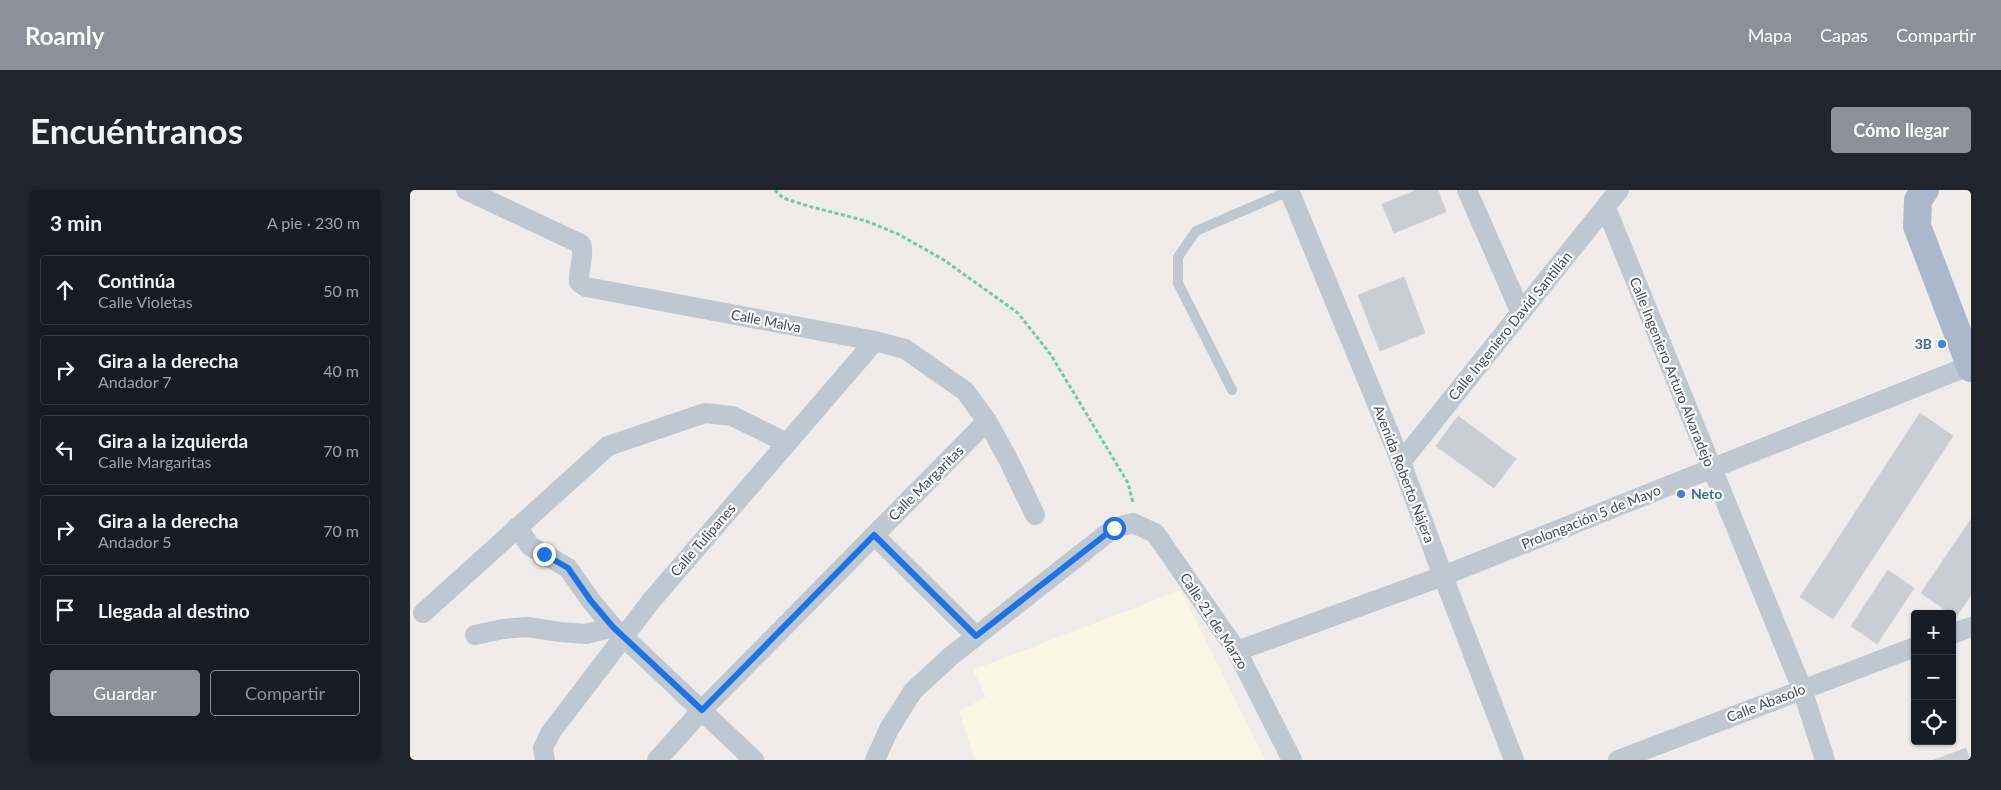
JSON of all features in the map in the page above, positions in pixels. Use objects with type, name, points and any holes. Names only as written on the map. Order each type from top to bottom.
[{"type":"main road","points":[[1918,193],[1917,226],[1970,366]]},
{"type":"street","name":"Calle Malva","points":[[466,190],[581,244],[578,272],[579,282],[586,286],[875,341],[905,349],[964,391],[987,421],[1008,458],[1035,515]]},
{"type":"street","points":[[1467,190],[1521,313]]},
{"type":"street","name":"Calle Ingeniero David Santillán","points":[[1401,462],[1619,190]]},
{"type":"street","name":"Avenida Roberto Nájera","points":[[1289,191],[1401,462],[1514,760]]},
{"type":"street","name":"Calle Ingeniero Arturo Alvaradejo","points":[[1606,208],[1802,689],[1825,760]]},
{"type":"street","name":"Calle Tulipanes","points":[[544,754],[551,732],[619,632],[651,601],[875,341]]},
{"type":"street","name":"Prolongación 5 de Mayo","points":[[1237,651],[1443,576],[1970,366]]},
{"type":"street","points":[[423,613],[608,446],[706,413],[732,416],[787,443]]},
{"type":"street","name":"Calle Margaritas","points":[[656,760],[702,710],[987,421]]},
{"type":"street","points":[[876,760],[889,729],[913,691],[951,656],[1114,528],[1133,523]]},
{"type":"street","name":"Calle 21 de Marzo","points":[[1133,523],[1156,533],[1237,651],[1292,760]]},
{"type":"street","points":[[517,527],[530,546],[568,568],[591,601],[619,632],[754,760]]},
{"type":"street","points":[[874,535],[976,636]]},
{"type":"street","points":[[475,635],[527,627],[586,634],[619,632]]},
{"type":"street","points":[[1956,633],[1971,627]]},
{"type":"street","name":"Calle Abasolo","points":[[1618,760],[1911,649]]},
{"type":"lane","points":[[1232,390],[1178,283],[1178,257],[1196,231],[1289,191]]},
{"type":"path","points":[[775,190],[783,198],[866,221],[898,234],[944,260],[1018,313],[1051,355],[1128,483],[1133,501],[1133,523]]},
{"type":"shaded area","points":[[1181,590],[1265,760],[975,760],[959,711],[986,697],[973,670]]},
{"type":"building","points":[[1417,190],[1438,190],[1446,212],[1394,233],[1382,204]]},
{"type":"building","points":[[1404,277],[1425,333],[1380,351],[1358,295]]},
{"type":"building","points":[[1920,413],[1953,436],[1833,619],[1800,597]]},
{"type":"building","points":[[1458,416],[1516,459],[1494,488],[1436,446]]},
{"type":"building","points":[[1971,519],[1971,595],[1956,617],[1956,610],[1946,610],[1921,593]]},
{"type":"building","points":[[1888,570],[1914,588],[1877,644],[1851,626]]},
{"type":"building","points":[[1966,748],[1970,760],[1934,760]]},
{"type":"place","name":"3B","points":[[1942,344]]},
{"type":"place","name":"Neto","points":[[1681,494]]},
{"type":"route","points":[[544,554],[568,568],[591,601],[613,627],[702,710],[874,535],[976,636],[1114,528]]}]
